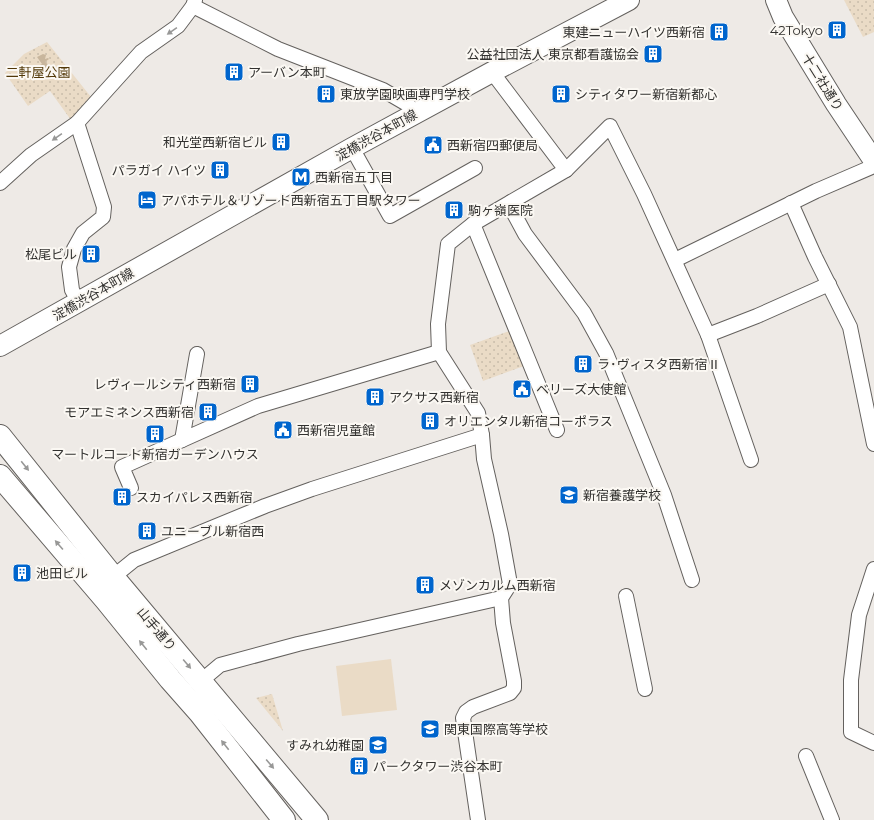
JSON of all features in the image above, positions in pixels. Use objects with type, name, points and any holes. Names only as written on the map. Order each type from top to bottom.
[{"type":"main road","name":"淀橋渋谷本町線","points":[[0,346],[352,148],[629,0]]},
{"type":"main road","name":"十二社通り","points":[[776,0],[787,23],[836,104],[874,161]]},
{"type":"main road","name":"山手通り","points":[[0,436],[113,577],[317,820]]},
{"type":"main road","name":"山手通り","points":[[1,478],[106,600],[170,679],[200,713],[284,820]]},
{"type":"street","points":[[0,183],[32,155],[77,123],[141,52],[178,26],[194,3],[278,49],[383,90],[407,104],[416,113]]},
{"type":"street","points":[[492,72],[566,170]]},
{"type":"street","points":[[77,123],[104,207],[103,217],[83,233],[74,249],[69,266],[72,290],[78,301]]},
{"type":"street","points":[[478,820],[464,718],[466,712],[473,707],[510,693],[514,688],[503,623],[502,598],[510,584],[501,534],[484,459],[478,413],[439,352],[438,324],[448,244],[473,224],[566,170],[610,126],[675,260],[708,335],[752,460]]},
{"type":"street","points":[[352,148],[390,216],[475,168]]},
{"type":"street","points":[[675,260],[791,203],[874,166]]},
{"type":"street","points":[[511,202],[511,208],[525,234],[584,314],[606,354],[664,495],[692,580]]},
{"type":"street","points":[[791,203],[815,257],[850,327],[874,444]]},
{"type":"street","points":[[473,224],[557,430]]},
{"type":"street","points":[[708,335],[757,316],[829,284]]},
{"type":"street","points":[[131,488],[122,467],[258,406],[439,352]]},
{"type":"street","points":[[182,440],[197,354]]},
{"type":"street","points":[[113,577],[134,560],[265,506],[312,489],[482,435]]},
{"type":"street","points":[[874,569],[859,615],[851,680],[851,732],[874,744]]},
{"type":"street","points":[[626,596],[645,689]]},
{"type":"street","points":[[201,681],[220,665],[298,644],[502,598]]},
{"type":"street","points":[[806,756],[832,820]]},
{"type":"green space","points":[[844,0],[874,0],[874,32],[863,37]]},
{"type":"green space","name":"二軒屋公園","points":[[47,42],[91,97],[71,120],[50,91],[28,106],[5,73],[24,54]]},
{"type":"green space","points":[[512,330],[524,366],[483,381],[470,345]]},
{"type":"green space","points":[[391,659],[397,710],[342,716],[336,666]]},
{"type":"green space","points":[[272,694],[283,731],[256,698]]},
{"type":"shaded area","points":[[43,54],[46,55],[45,59],[49,59],[45,62],[51,68],[48,72],[42,73],[38,69],[38,66],[42,64],[37,57]]},
{"type":"place","name":"42Tokyo","points":[[837,30]]},
{"type":"place","name":"東建ニューハイツ西新宿","points":[[719,32]]},
{"type":"place","name":"公益社団法人 東京都看護協会","points":[[653,54]]},
{"type":"place","name":"アーバン本町","points":[[234,72]]},
{"type":"place","name":"東放学園映画専門学校","points":[[326,94]]},
{"type":"place","name":"シティタワー新宿新都心","points":[[561,94]]},
{"type":"place","name":"和光堂西新宿ビル","points":[[281,142]]},
{"type":"place","name":"西新宿四郵便局","points":[[433,145]]},
{"type":"place","name":"パラガイ ハイツ","points":[[220,170]]},
{"type":"place","name":"西新宿五丁目","points":[[301,177]]},
{"type":"place","name":"アパホテル＆リゾート西新宿五丁目駅タワー","points":[[147,200]]},
{"type":"place","name":"駒ヶ嶺医院","points":[[454,210]]},
{"type":"place","name":"松尾ビル","points":[[91,254]]},
{"type":"place","name":"ラ･ヴィスタ西新宿Ⅱ","points":[[583,364]]},
{"type":"place","name":"レヴィールシティ西新宿","points":[[250,384]]},
{"type":"place","name":"ベリーズ大使館","points":[[522,389]]},
{"type":"place","name":"アクサス西新宿","points":[[375,397]]},
{"type":"place","name":"モアエミネンス西新宿","points":[[208,412]]},
{"type":"place","name":"オリエンタル新宿コーポラス","points":[[430,421]]},
{"type":"place","name":"西新宿児童館","points":[[283,430]]},
{"type":"place","name":"マートルコート新宿ガーデンハウス","points":[[155,434]]},
{"type":"place","name":"新宿養護学校","points":[[569,495]]},
{"type":"place","name":"スカイパレス西新宿","points":[[122,497]]},
{"type":"place","name":"ユニーブル新宿西","points":[[147,531]]},
{"type":"place","name":"池田ビル","points":[[22,573]]},
{"type":"place","name":"メゾンカルム西新宿","points":[[425,585]]},
{"type":"place","name":"関東国際高等学校","points":[[430,729]]},
{"type":"place","name":"すみれ幼稚園","points":[[378,745]]},
{"type":"place","name":"パークタワー渋谷本町","points":[[359,766]]}]
